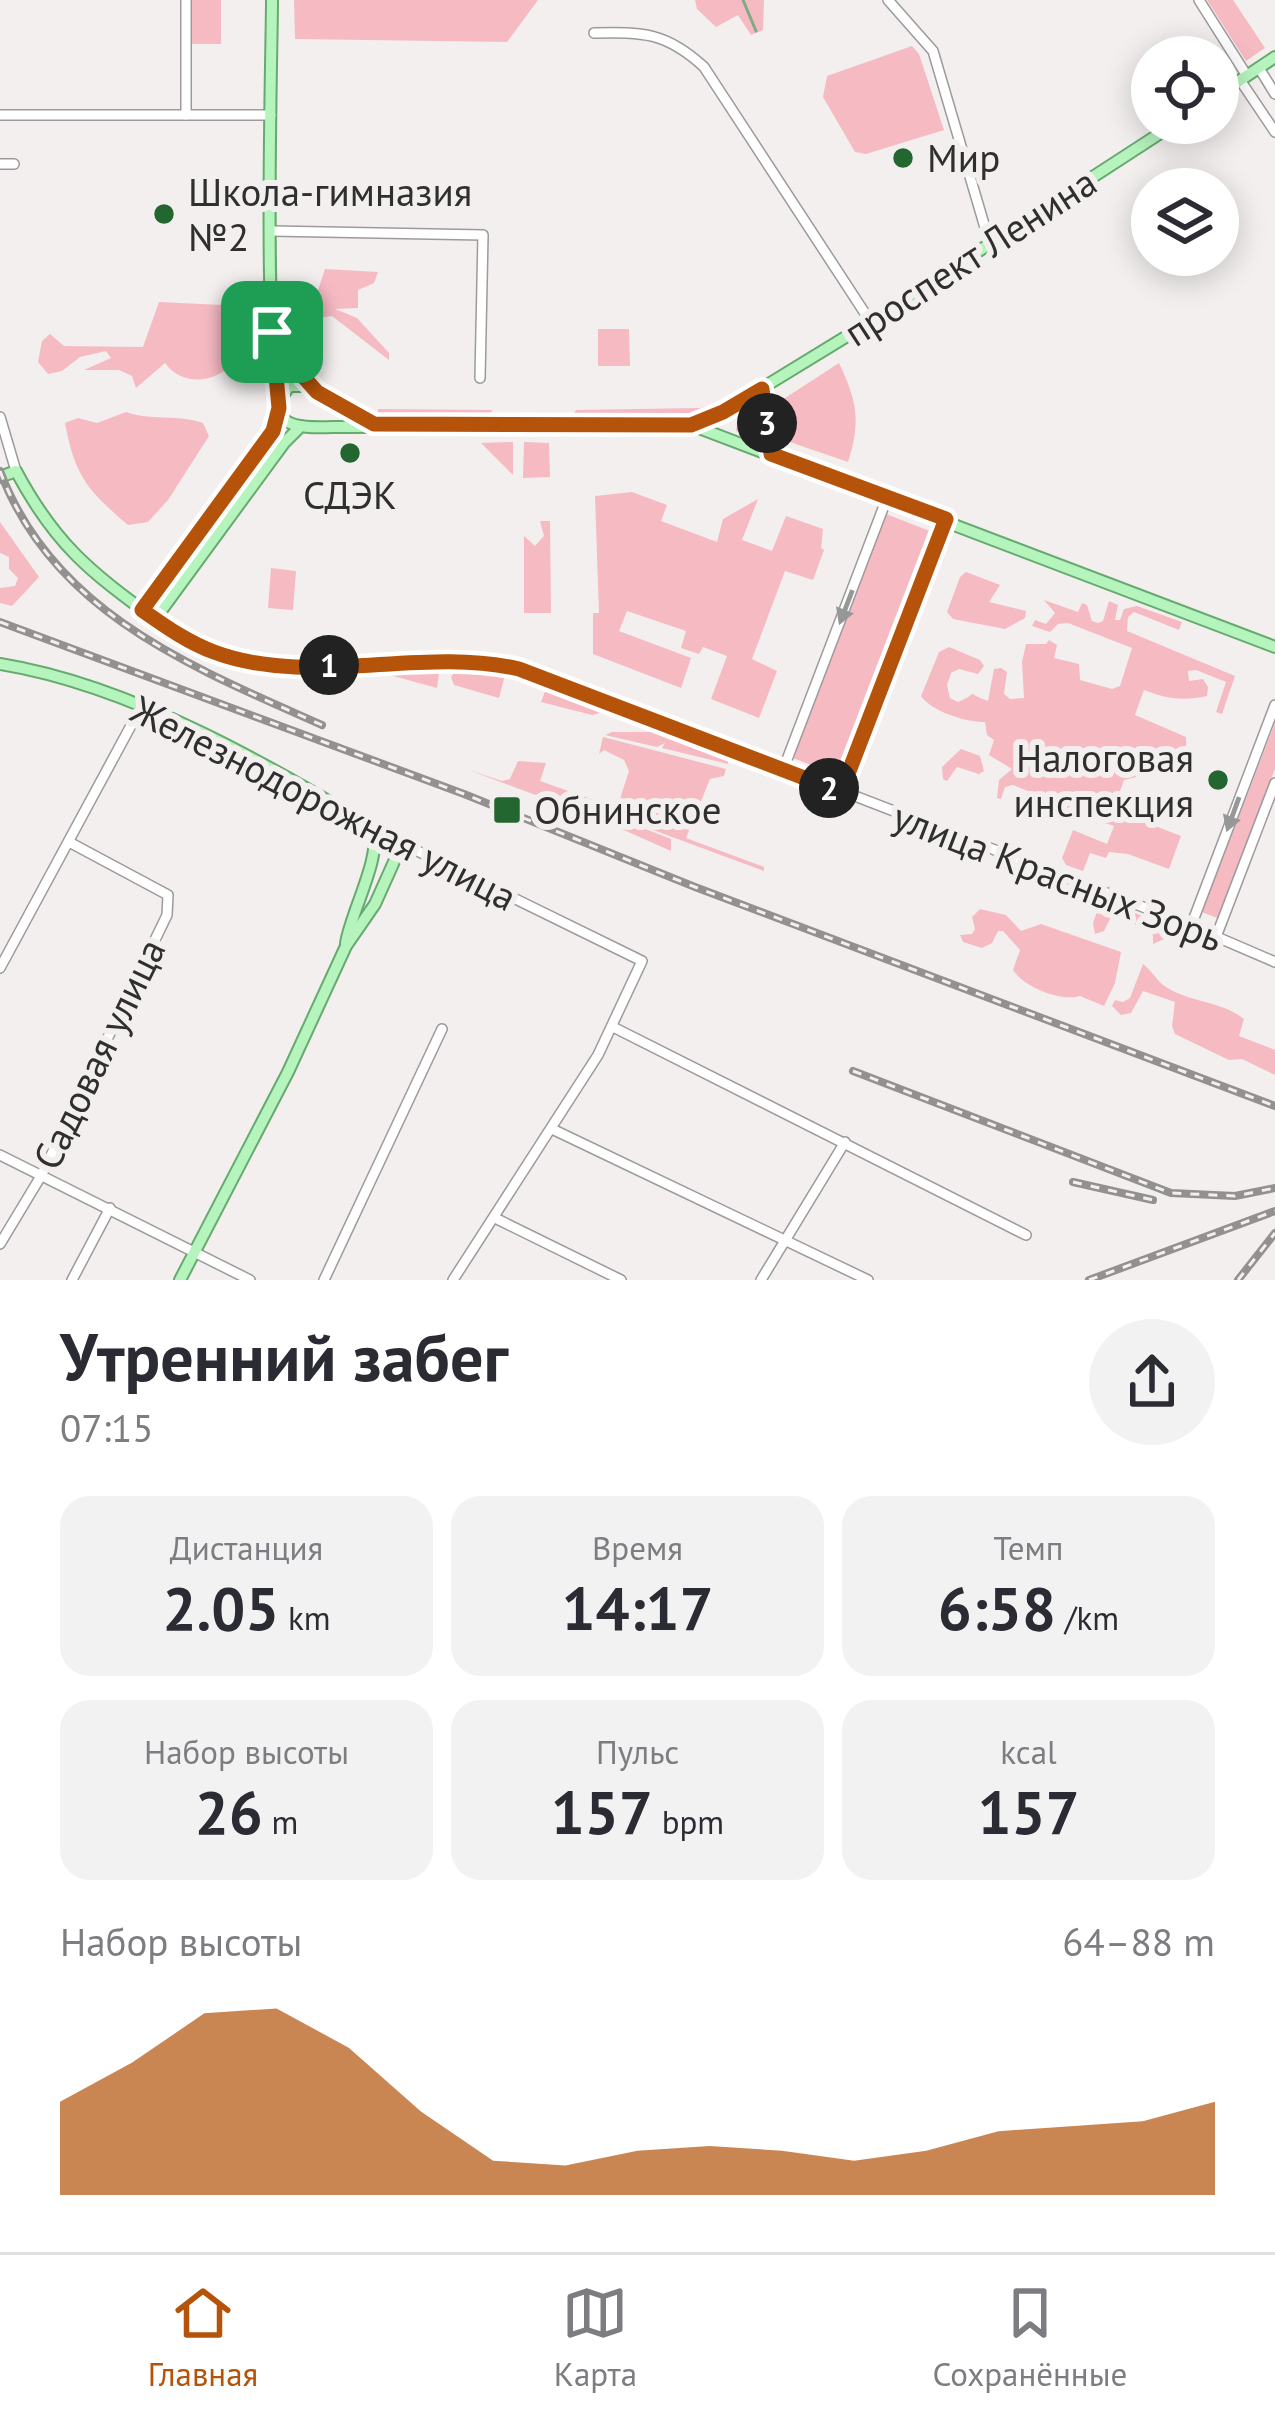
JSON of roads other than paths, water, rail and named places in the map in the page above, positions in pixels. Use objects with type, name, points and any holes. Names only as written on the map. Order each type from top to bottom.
[{"type":"main road","points":[[272,0],[272,332],[279,406],[287,421],[303,425],[691,425],[1275,646]]},
{"type":"main road","points":[[1239,81],[1275,57]]},
{"type":"main road","name":"проспект Ленина","points":[[691,425],[762,389],[1144,144]]},
{"type":"main road","points":[[0,477],[16,472],[38,513],[65,548],[155,619],[284,442],[320,411],[315,390],[272,332]]},
{"type":"main road","points":[[142,610],[265,446],[289,386],[299,383],[315,390],[374,424]]},
{"type":"main road","points":[[762,389],[771,454]]},
{"type":"main road","name":"Железнодорожная улица","points":[[0,664],[38,670],[141,707],[233,751],[393,839]]},
{"type":"main road","points":[[371,826],[376,847]]},
{"type":"main road","points":[[180,1280],[288,1072],[346,946],[375,904],[397,855],[393,839],[376,847],[356,899],[346,946]]},
{"type":"main road","points":[[356,899],[364,908],[375,904]]},
{"type":"street","points":[[186,0],[186,115]]},
{"type":"street","points":[[888,0],[933,51],[986,231],[994,243]]},
{"type":"street","points":[[1199,0],[1275,132]]},
{"type":"street","points":[[594,33],[640,32],[660,37],[682,47],[704,67],[870,321]]},
{"type":"street","points":[[1258,68],[1275,94]]},
{"type":"street","points":[[0,115],[272,115]]},
{"type":"street","points":[[0,164],[14,164]]},
{"type":"street","points":[[272,232],[483,235],[481,378]]},
{"type":"street","points":[[0,417],[16,472]]},
{"type":"street","points":[[783,770],[887,498]]},
{"type":"street","points":[[841,792],[946,519]]},
{"type":"street","name":"улица Красных Зорь","points":[[155,619],[215,653],[258,663],[481,663],[519,669],[1275,962]]},
{"type":"street","points":[[1191,926],[1275,705]]},
{"type":"street","points":[[0,968],[141,707]]},
{"type":"street","points":[[1216,937],[1275,783]]},
{"type":"street","name":"Железнодорожная улица","points":[[393,839],[642,961],[613,1027]]},
{"type":"street","name":"Садовая улица","points":[[0,1244],[41,1176],[166,915],[168,895],[69,842]]},
{"type":"street","points":[[397,855],[411,849]]},
{"type":"street","points":[[453,1280],[613,1027],[1026,1235]]},
{"type":"street","points":[[324,1280],[442,1029]]},
{"type":"street","points":[[552,1129],[868,1280]]},
{"type":"street","points":[[761,1280],[845,1142]]},
{"type":"street","points":[[0,1155],[250,1280]]},
{"type":"street","points":[[72,1280],[110,1208]]},
{"type":"street","points":[[495,1218],[621,1280]]},
{"type":"waterway","points":[[743,0],[756,31]]},
{"type":"railway","points":[[0,471],[24,520],[55,563],[91,599],[178,657],[322,725]]},
{"type":"railway","points":[[0,622],[464,794],[695,887],[1275,1106]]},
{"type":"railway","points":[[853,1071],[1171,1193],[1235,1196],[1275,1188]]},
{"type":"railway","points":[[1073,1182],[1153,1200]]},
{"type":"railway","points":[[1089,1280],[1275,1211]]},
{"type":"railway","points":[[1238,1280],[1275,1233]]},
{"type":"place","name":"Мир","points":[[903,158]]},
{"type":"place","name":"Школа-гимназия №2","points":[[164,214]]},
{"type":"place","name":"СДЭК","points":[[350,453]]},
{"type":"place","name":"Налоговая инспекция","points":[[1218,780]]},
{"type":"place","name":"Обнинское","points":[[507,810]]}]
